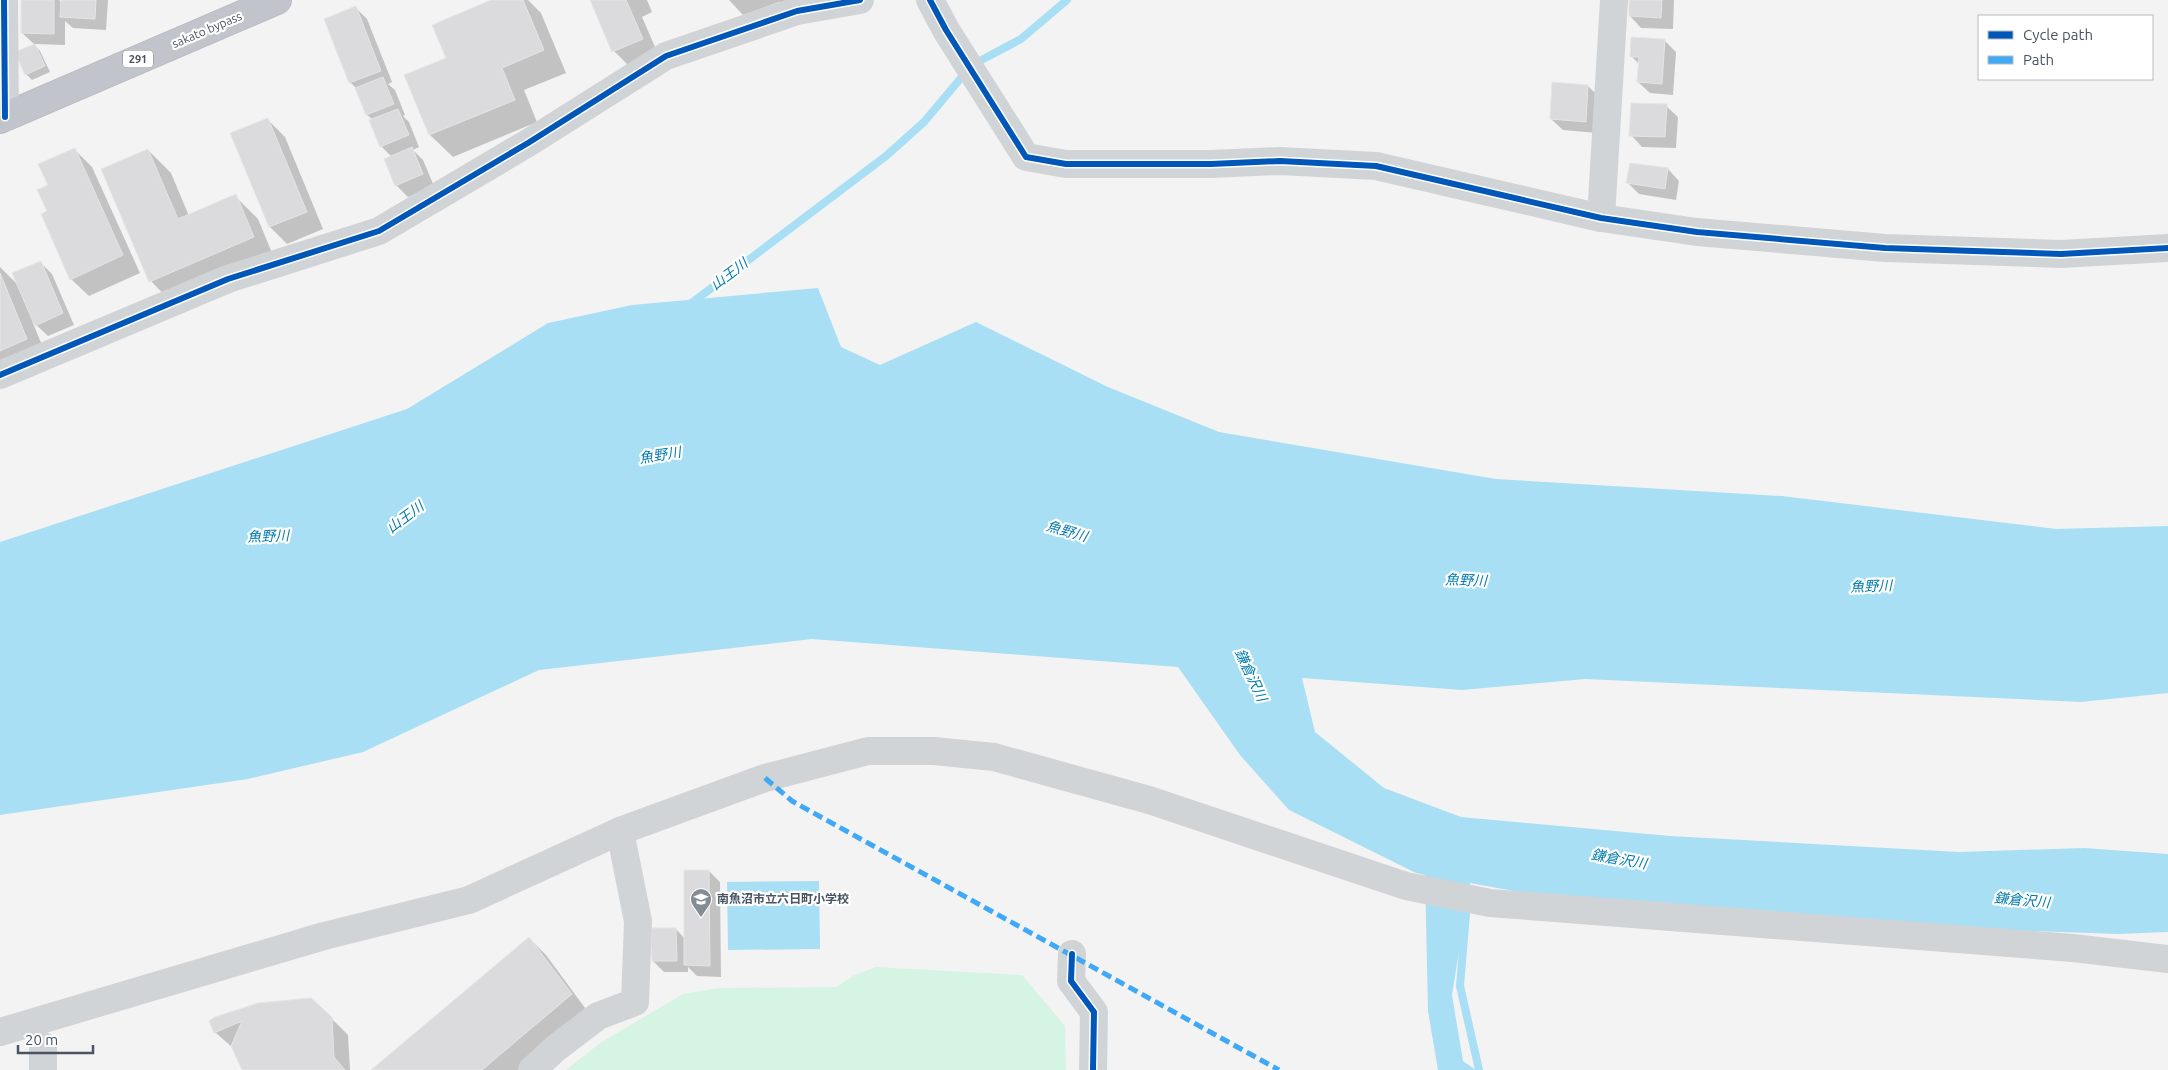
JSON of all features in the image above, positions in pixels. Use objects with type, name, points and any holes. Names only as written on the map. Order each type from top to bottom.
[{"type":"highway","name":"sakato bypass","points":[[3,118],[277,0]]},
{"type":"street","points":[[3,118],[4,0]]},
{"type":"street","points":[[0,375],[228,279],[379,230],[528,143],[666,56],[797,11],[860,0]]},
{"type":"street","points":[[930,0],[946,30],[1026,157],[1066,164],[1211,164],[1280,161],[1376,166],[1601,218],[1697,232],[1885,248],[2061,254],[2168,248]]},
{"type":"street","points":[[1601,218],[1614,0]]},
{"type":"street","points":[[0,1032],[324,936],[469,900],[620,831],[765,778],[868,751],[934,751],[994,757],[1131,795],[1406,886],[1484,901],[2063,947],[2168,959]]},
{"type":"street","points":[[532,1070],[556,1048],[598,1016],[635,1002],[638,921],[620,831]]},
{"type":"street","points":[[1072,954],[1071,981],[1094,1012],[1093,1070]]},
{"type":"green space","points":[[876,967],[1022,975],[1065,1026],[1066,1070],[566,1070],[600,1043],[683,994],[718,988],[836,987],[853,976]]},
{"type":"water","points":[[818,288],[841,347],[880,365],[976,322],[1108,387],[1219,432],[1496,479],[1782,496],[2056,529],[2168,526],[2168,693],[2081,702],[1585,679],[1462,690],[1302,678],[1315,732],[1384,788],[1461,817],[1670,836],[1959,852],[2084,848],[2168,854],[2168,932],[2118,934],[1895,926],[1698,925],[1470,883],[1452,995],[1463,1061],[1476,1070],[1438,1070],[1428,1011],[1425,875],[1416,873],[1289,810],[1240,755],[1178,667],[812,639],[539,670],[363,752],[248,779],[0,815],[0,542],[407,409],[548,323],[632,305]]},
{"type":"water","points":[[819,881],[820,949],[728,950],[727,882]]},
{"type":"building","points":[[21,0],[54,0],[54,34],[21,33]]},
{"type":"building","points":[[61,0],[96,0],[95,19],[60,17]]},
{"type":"building","points":[[491,0],[523,0],[544,50],[502,68],[515,100],[429,135],[404,75],[446,58],[432,25]]},
{"type":"building","points":[[590,0],[626,0],[643,39],[612,52]]},
{"type":"building","points":[[1629,0],[1662,0],[1661,18],[1629,16]]},
{"type":"building","points":[[356,6],[381,71],[349,83],[324,19]]},
{"type":"building","points":[[1631,37],[1665,39],[1662,84],[1637,82],[1639,57],[1630,57]]},
{"type":"building","points":[[35,44],[45,66],[25,75],[15,52]]},
{"type":"building","points":[[383,77],[394,104],[366,115],[355,88]]},
{"type":"building","points":[[1552,82],[1588,85],[1586,122],[1550,119]]},
{"type":"building","points":[[1631,103],[1667,104],[1665,137],[1629,136]]},
{"type":"building","points":[[398,109],[409,135],[380,147],[369,120]]},
{"type":"building","points":[[268,118],[307,212],[269,227],[230,133]]},
{"type":"building","points":[[412,147],[423,174],[395,186],[384,159]]},
{"type":"building","points":[[75,148],[123,255],[70,280],[41,214],[47,211],[37,190],[48,185],[38,164]]},
{"type":"building","points":[[148,149],[178,219],[236,194],[254,237],[149,282],[101,169]]},
{"type":"building","points":[[1630,163],[1668,168],[1665,189],[1626,183]]},
{"type":"building","points":[[41,261],[63,313],[35,326],[12,273]]},
{"type":"building","points":[[0,273],[27,339],[0,351]]},
{"type":"building","points":[[684,870],[709,870],[710,966],[684,965]]},
{"type":"building","points":[[651,928],[676,928],[677,961],[652,961]]},
{"type":"building","points":[[529,937],[572,994],[482,1070],[371,1070]]},
{"type":"building","points":[[311,998],[332,1017],[334,1057],[345,1070],[242,1070],[231,1046],[242,1021],[214,1033],[209,1021],[215,1017],[258,1003]]},
{"type":"waterway","name":"山王川","points":[[974,64],[1021,39],[1067,0]]},
{"type":"waterway","name":"山王川","points":[[689,305],[886,156],[924,122],[966,72]]},
{"type":"waterway","points":[[1467,902],[1460,986],[1479,1070]]},
{"type":"marked path","points":[[765,778],[792,801],[1279,1070]]},
{"type":"cycle path","points":[[4,0],[5,117]]},
{"type":"cycle path","points":[[0,375],[228,279],[379,231],[528,143],[666,56],[797,11],[860,0]]},
{"type":"cycle path","points":[[930,0],[946,30],[1026,157],[1066,164],[1211,164],[1280,161],[1376,166],[1601,218],[1697,232],[1885,248],[2061,254],[2168,248]]},
{"type":"cycle path","points":[[1072,954],[1071,981],[1094,1012],[1093,1070]]},
{"type":"place","name":"南魚沼市立六日町小学校","points":[[701,918]]},
{"type":"water label","name":"魚野川","points":[[660,455]]},
{"type":"water label","name":"魚野川","points":[[1067,531]]},
{"type":"water label","name":"魚野川","points":[[268,536]]},
{"type":"water label","name":"魚野川","points":[[1466,580]]},
{"type":"water label","name":"魚野川","points":[[1871,586]]},
{"type":"water label","name":"鎌倉沢川","points":[[1251,675]]},
{"type":"water label","name":"鎌倉沢川","points":[[1619,859]]},
{"type":"water label","name":"鎌倉沢川","points":[[2022,900]]}]
